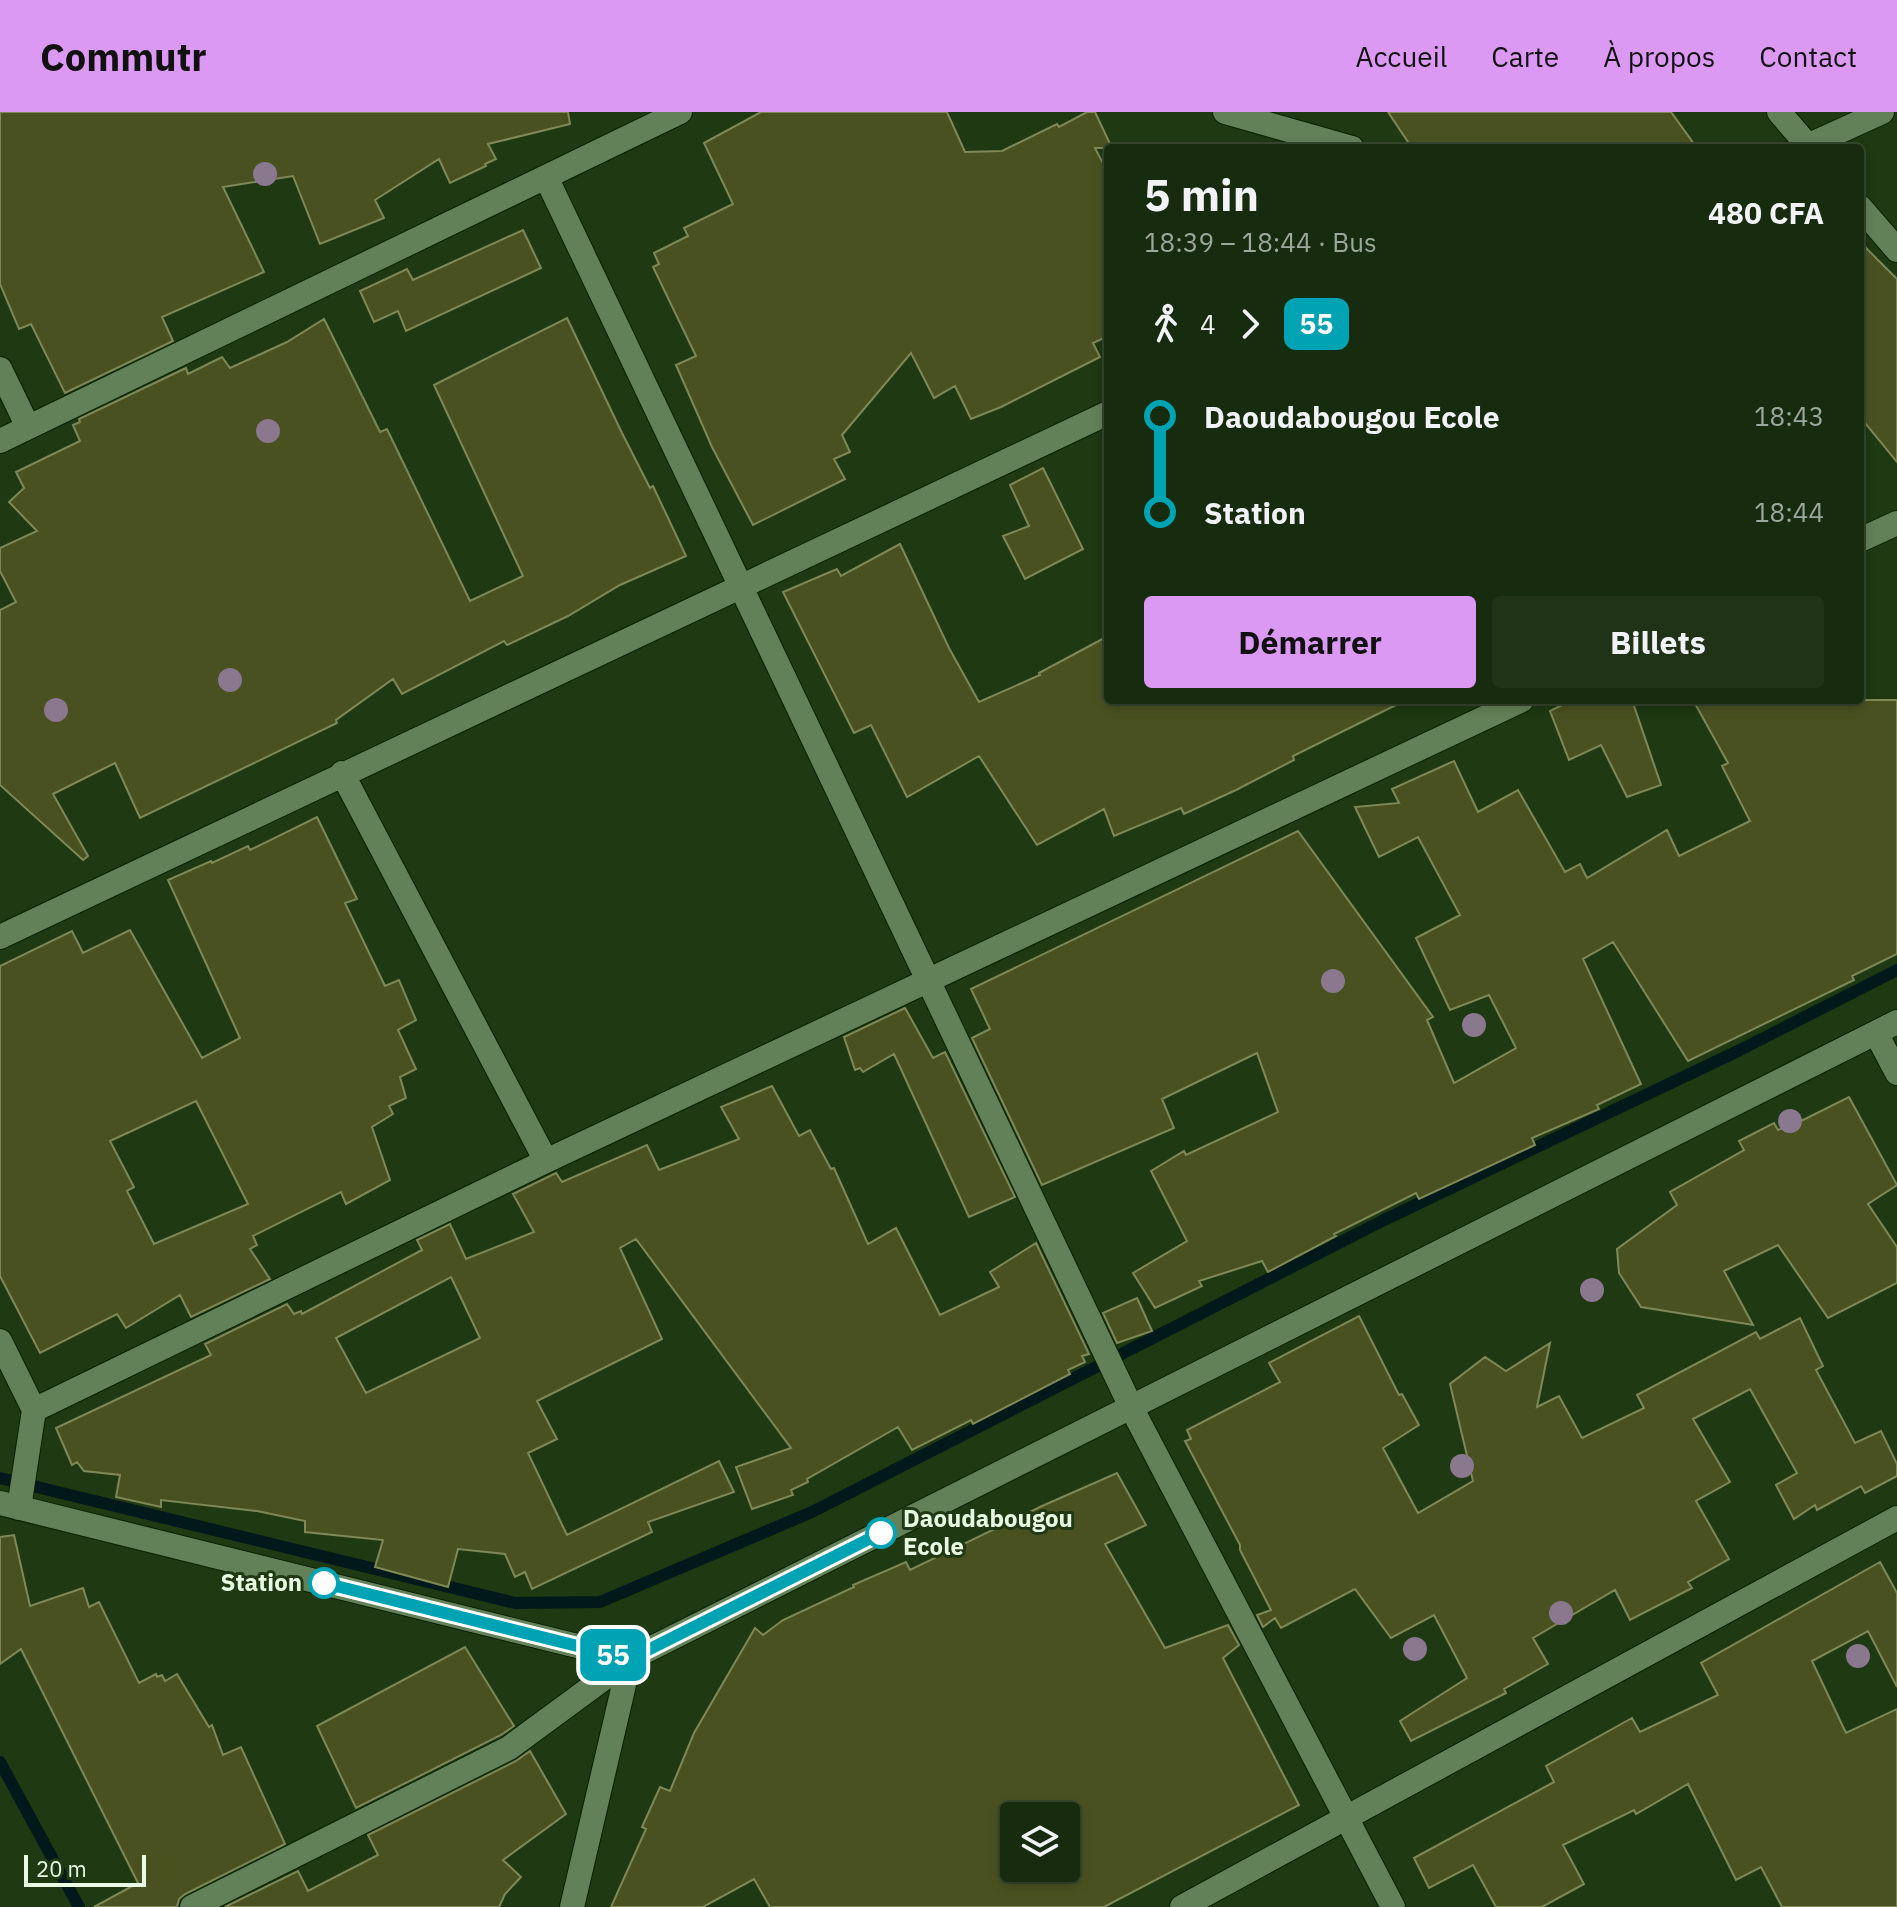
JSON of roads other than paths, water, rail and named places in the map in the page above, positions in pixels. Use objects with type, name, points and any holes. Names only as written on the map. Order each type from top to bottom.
[{"type":"street","points":[[0,441],[680,112]]},
{"type":"street","points":[[1225,112],[1338,144]]},
{"type":"street","points":[[1779,112],[1805,144]]},
{"type":"street","points":[[1813,144],[1882,112]]},
{"type":"street","points":[[546,177],[1131,1407],[1393,1907]]},
{"type":"street","points":[[1864,212],[1897,250]]},
{"type":"street","points":[[0,369],[28,427]]},
{"type":"street","points":[[0,937],[1104,415]]},
{"type":"street","points":[[1864,538],[1897,523]]},
{"type":"street","points":[[34,1410],[546,1161],[1514,704]]},
{"type":"street","points":[[342,773],[546,1161]]},
{"type":"street","points":[[192,1907],[509,1748],[630,1659],[1886,1028],[1897,1073]]},
{"type":"street","points":[[0,1341],[34,1410],[9,1505],[630,1659]]},
{"type":"street","points":[[1182,1907],[1897,1518]]},
{"type":"street","points":[[573,1907],[630,1659]]},
{"type":"waterway","points":[[0,1478],[515,1603],[600,1602],[812,1512],[1382,1221],[1740,1050],[1897,970]]},
{"type":"waterway","points":[[0,1762],[79,1907]]},
{"type":"place","name":"Daoudabougou Ecole","points":[[881,1533]]},
{"type":"place","name":"Station","points":[[324,1583]]}]
